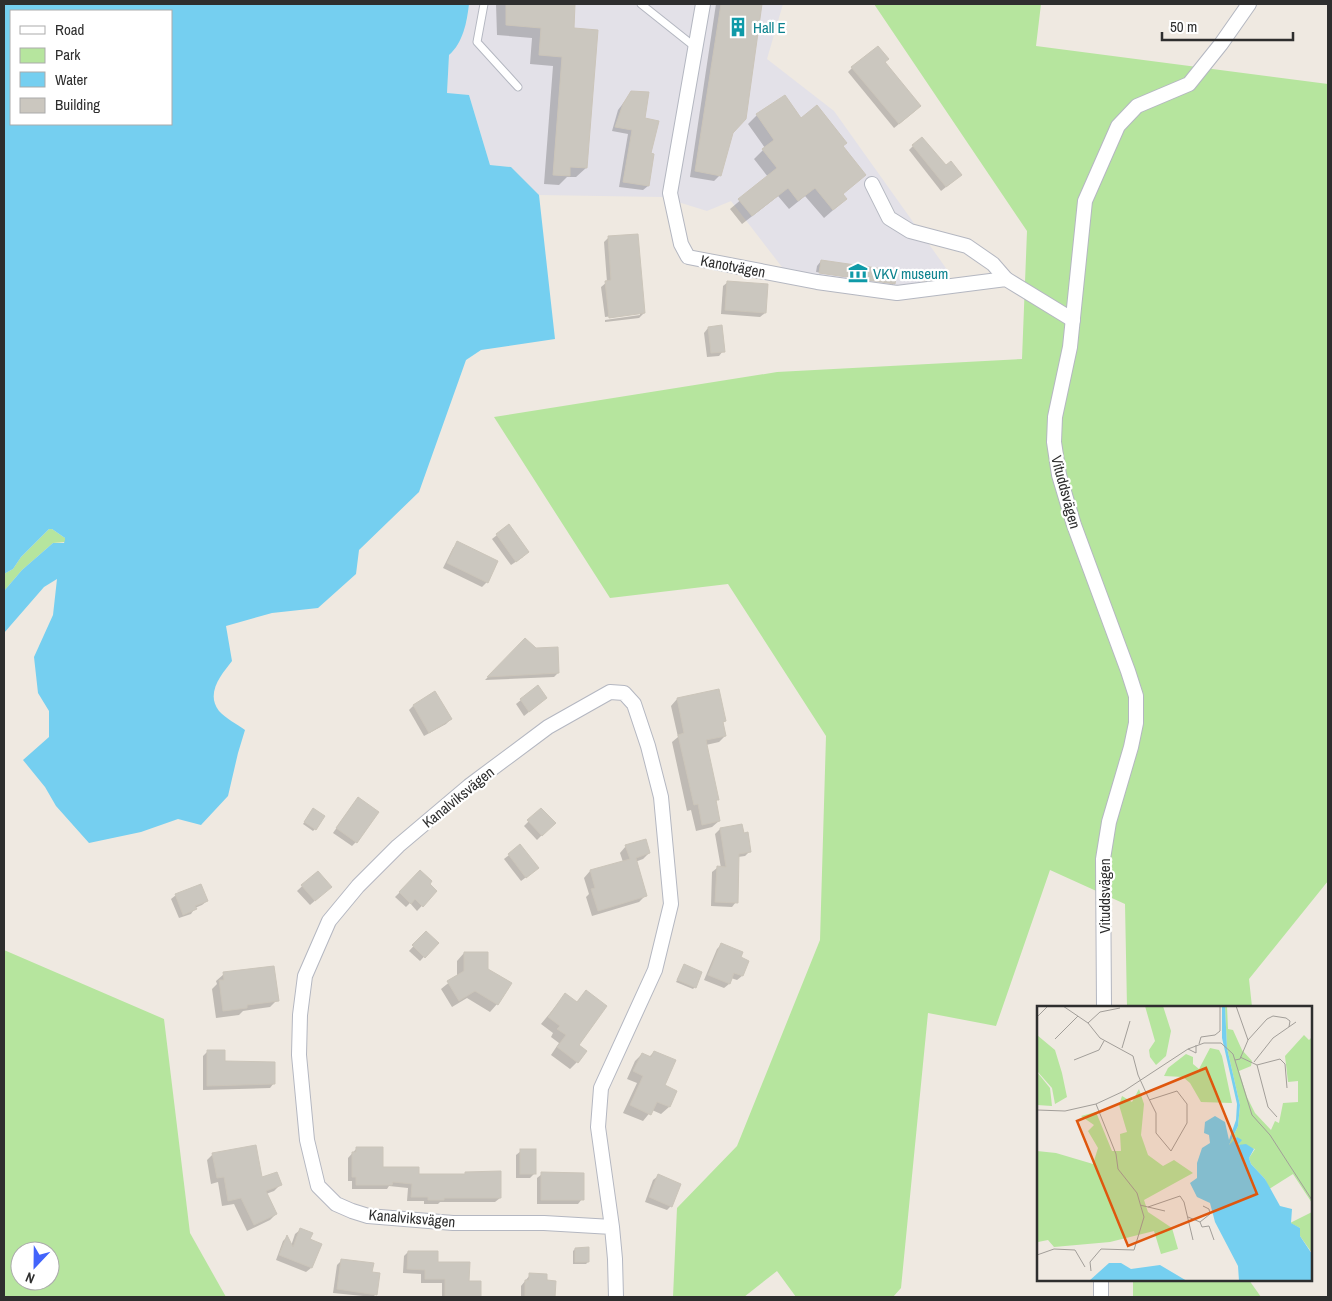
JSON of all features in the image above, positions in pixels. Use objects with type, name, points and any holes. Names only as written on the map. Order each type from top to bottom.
[{"type":"street","name":"Kanotvägen","points":[[703,4],[670,194],[681,244],[688,257],[817,282],[897,293],[1006,279]]},
{"type":"street","name":"Vituddsvägen","points":[[1104,1006],[1103,859],[1109,822],[1136,723],[1136,696],[1074,525],[1059,475],[1054,442],[1055,417],[1070,346],[1085,201],[1118,126],[1137,106],[1189,84],[1249,4]]},
{"type":"street","points":[[872,184],[888,218],[910,231],[967,246],[993,264],[1006,279],[1073,320]]},
{"type":"street","name":"Kanalviksvägen","points":[[612,1227],[544,1223],[453,1223],[368,1216],[352,1212],[336,1204],[318,1186],[307,1140],[299,1055],[300,1015],[305,976],[329,921],[358,886],[398,846],[469,786],[548,727],[610,692],[624,693],[634,704],[648,746],[661,797],[670,904],[655,970],[601,1088],[598,1127],[612,1227],[616,1297]]},
{"type":"street","points":[[1101,1281],[1101,1297]]},
{"type":"lane","points":[[484,4],[478,42],[518,87]]},
{"type":"lane","points":[[642,4],[695,47]]},
{"type":"shaded area","points":[[469,4],[783,4],[767,59],[834,111],[948,271],[897,291],[785,271],[731,201],[707,211],[662,197],[539,195],[511,167],[490,165],[469,95],[447,94],[449,55],[467,21]]},
{"type":"green space","points":[[874,4],[1041,4],[1036,46],[1328,84],[1328,881],[1249,979],[1252,1006],[1127,1006],[1125,904],[1050,870],[996,1026],[928,1013],[901,1288],[893,1297],[796,1297],[777,1271],[744,1297],[673,1297],[677,1208],[737,1146],[820,940],[826,736],[728,584],[610,598],[494,417],[777,372],[1022,359],[1027,231]]},
{"type":"green space","points":[[49,529],[65,538],[65,542],[53,543],[22,570],[4,591],[4,574],[13,569],[21,557]]},
{"type":"green space","points":[[4,950],[164,1019],[190,1233],[226,1297],[4,1297]]},
{"type":"green space","points":[[1133,1281],[1250,1281],[1261,1297],[1133,1297]]},
{"type":"water","points":[[4,4],[469,4],[461,38],[449,55],[447,93],[469,95],[490,165],[511,167],[539,195],[555,339],[481,350],[466,360],[419,492],[359,550],[356,574],[318,608],[272,613],[226,626],[232,661],[214,691],[215,704],[219,711],[228,719],[245,730],[228,796],[201,825],[178,819],[141,832],[89,843],[56,806],[45,787],[23,760],[49,737],[49,711],[38,693],[34,657],[53,615],[57,579],[44,587],[4,633],[4,591],[22,570],[53,543],[64,543],[65,538],[49,529],[21,557],[13,569],[4,574]]},
{"type":"building","points":[[506,4],[575,4],[574,28],[598,30],[587,168],[570,167],[570,176],[553,175],[562,57],[539,55],[541,28],[506,25]]},
{"type":"building","points":[[721,4],[762,4],[746,119],[733,133],[721,176],[695,171]]},
{"type":"building","points":[[878,46],[889,59],[885,62],[921,106],[899,124],[851,67]]},
{"type":"building","points":[[631,91],[649,92],[645,118],[659,121],[651,153],[654,154],[649,186],[623,182],[632,130],[615,127],[623,104]]},
{"type":"building","points":[[785,95],[801,118],[817,105],[847,143],[843,146],[866,175],[843,194],[847,199],[833,210],[815,188],[798,201],[788,188],[752,216],[738,199],[777,168],[762,149],[774,140],[756,114]]},
{"type":"building","points":[[922,137],[946,165],[951,161],[962,175],[946,187],[912,145]]},
{"type":"building","points":[[638,234],[645,313],[609,318],[605,281],[611,280],[608,236]]},
{"type":"building","name":"VKV museum","points":[[821,260],[897,271],[895,284],[819,273]]},
{"type":"building","points":[[727,281],[768,284],[766,313],[725,310]]},
{"type":"building","points":[[722,325],[725,352],[711,353],[708,327]]},
{"type":"building","points":[[509,524],[529,552],[516,562],[496,534]]},
{"type":"building","points":[[457,541],[498,561],[488,583],[447,563]]},
{"type":"building","points":[[525,638],[536,648],[558,647],[559,673],[487,677]]},
{"type":"building","points":[[538,685],[547,698],[529,712],[520,699]]},
{"type":"building","points":[[719,689],[726,721],[723,722],[726,736],[706,740],[719,800],[716,800],[720,821],[702,825],[698,804],[694,805],[678,735],[684,733],[677,698]]},
{"type":"building","points":[[435,691],[452,719],[429,733],[413,705]]},
{"type":"building","points":[[358,797],[379,812],[357,843],[336,828]]},
{"type":"building","points":[[313,808],[325,816],[316,830],[304,822]]},
{"type":"building","points":[[541,808],[556,823],[542,836],[527,820]]},
{"type":"building","points":[[742,824],[744,833],[748,832],[751,852],[739,854],[738,903],[715,902],[717,866],[726,867],[720,828]]},
{"type":"building","points":[[646,839],[650,853],[636,858],[647,896],[598,911],[591,889],[595,888],[590,870],[630,859],[625,845]]},
{"type":"building","points":[[520,844],[539,868],[526,878],[508,854]]},
{"type":"building","points":[[420,870],[432,881],[430,884],[437,891],[423,907],[415,899],[411,904],[399,892]]},
{"type":"building","points":[[318,871],[332,887],[315,901],[301,885]]},
{"type":"building","points":[[201,884],[208,901],[195,906],[197,909],[183,915],[175,894]]},
{"type":"building","points":[[426,931],[439,943],[425,958],[412,945]]},
{"type":"building","points":[[721,943],[743,952],[741,957],[749,961],[743,976],[734,973],[730,984],[708,975]]},
{"type":"building","points":[[464,952],[488,952],[488,969],[512,983],[498,1005],[475,991],[459,1001],[447,981],[464,971]]},
{"type":"building","points":[[684,964],[702,972],[696,988],[677,980]]},
{"type":"building","points":[[274,966],[279,1001],[247,1005],[247,1008],[223,1011],[219,980],[224,980],[223,972]]},
{"type":"building","points":[[586,990],[607,1006],[579,1045],[587,1051],[578,1063],[557,1047],[566,1035],[557,1029],[560,1026],[548,1017],[565,993],[577,1002]]},
{"type":"building","points":[[207,1050],[225,1050],[225,1061],[275,1062],[275,1084],[207,1086]]},
{"type":"building","points":[[654,1051],[676,1060],[665,1085],[677,1091],[670,1107],[657,1102],[651,1115],[630,1105],[643,1076],[633,1071],[642,1053],[651,1057]]},
{"type":"building","points":[[256,1145],[262,1177],[277,1172],[282,1185],[266,1191],[277,1214],[254,1225],[241,1198],[228,1201],[224,1177],[217,1178],[212,1153]]},
{"type":"building","points":[[356,1147],[383,1147],[383,1167],[419,1167],[419,1174],[465,1174],[465,1172],[501,1171],[501,1198],[444,1198],[444,1200],[428,1200],[428,1197],[411,1197],[412,1184],[393,1182],[392,1185],[356,1185],[356,1177],[352,1177],[352,1152],[356,1152]]},
{"type":"building","points":[[520,1149],[536,1149],[536,1174],[520,1174]]},
{"type":"building","points":[[541,1172],[584,1173],[584,1200],[541,1200]]},
{"type":"building","points":[[658,1174],[681,1184],[672,1207],[649,1197]]},
{"type":"building","points":[[300,1228],[313,1233],[310,1239],[322,1244],[312,1268],[279,1255],[287,1235],[293,1247]]},
{"type":"building","points":[[589,1247],[589,1262],[575,1262],[575,1248]]},
{"type":"building","points":[[408,1251],[438,1251],[438,1262],[470,1262],[469,1281],[481,1281],[481,1297],[445,1297],[445,1279],[425,1279],[425,1270],[407,1269]]},
{"type":"building","points":[[341,1259],[374,1263],[372,1272],[380,1273],[377,1295],[337,1289]]},
{"type":"building","points":[[529,1273],[547,1274],[547,1280],[556,1281],[555,1297],[525,1297],[525,1280],[529,1280]]},
{"type":"place","name":"Hall E","points":[[738,27]]},
{"type":"place","name":"VKV museum","points":[[858,273]]}]
